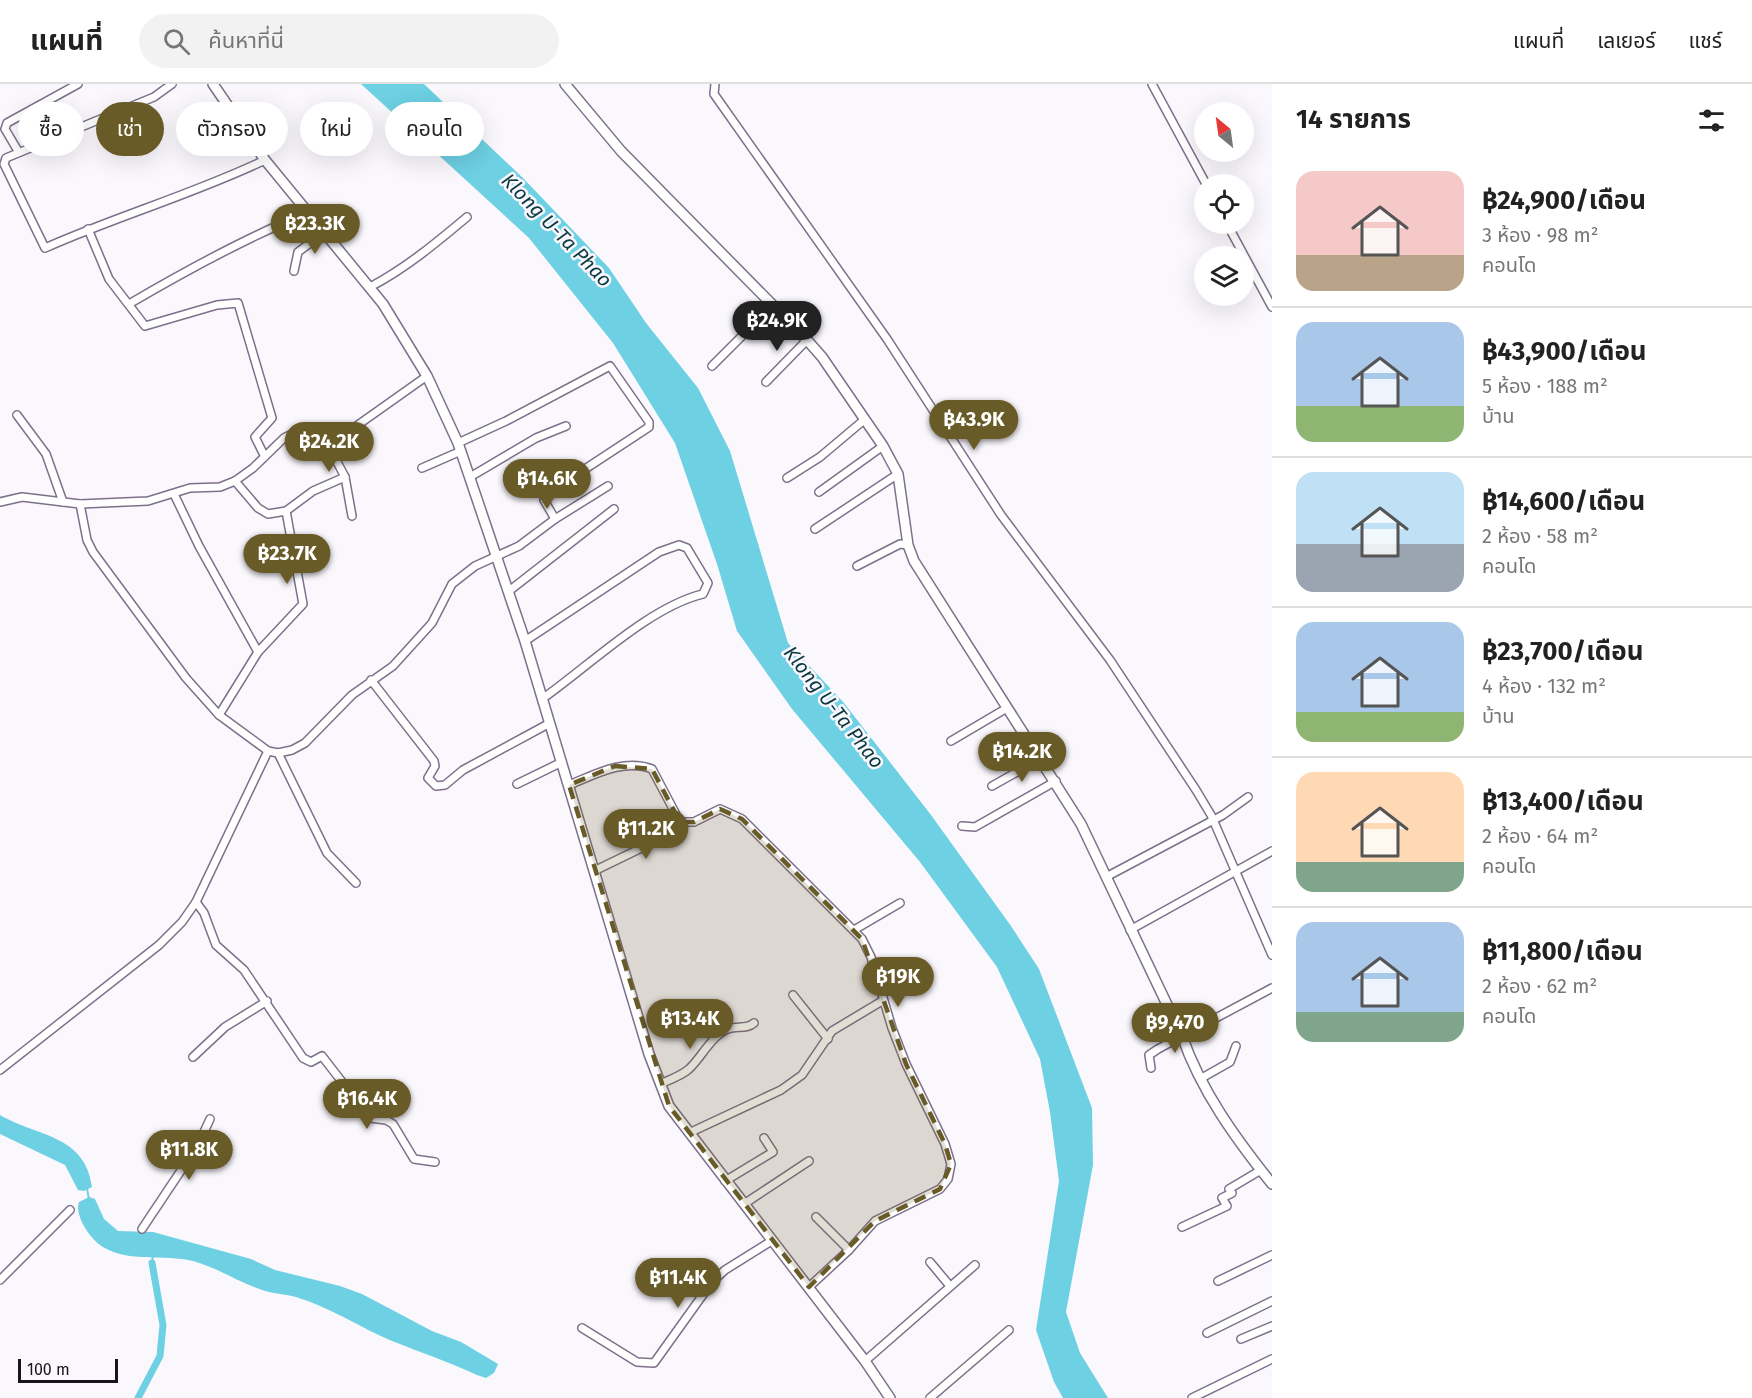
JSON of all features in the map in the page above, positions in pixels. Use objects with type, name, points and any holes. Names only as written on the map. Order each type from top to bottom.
[{"type":"street","points":[[45,102],[78,84]]},
{"type":"street","points":[[84,125],[154,97],[172,84]]},
{"type":"street","points":[[213,84],[265,160],[370,286],[428,376],[460,447],[525,641],[594,871],[660,1084],[669,1106],[809,1287],[890,1398]]},
{"type":"street","points":[[565,84],[621,151],[822,357],[883,446],[898,474],[908,545],[920,570],[1006,708],[1056,781],[1081,824],[1182,1036],[1200,1079],[1231,1131],[1272,1184]]},
{"type":"street","points":[[715,84],[714,94],[887,339],[1001,515],[1110,660],[1196,790],[1213,819],[1272,955]]},
{"type":"street","points":[[1152,84],[1201,174]]},
{"type":"street","points":[[18,117],[7,123],[5,129],[18,151],[6,158],[4,164],[45,248],[88,229],[202,188],[265,160]]},
{"type":"street","points":[[129,304],[208,258],[261,231],[307,213]]},
{"type":"street","points":[[370,286],[415,259],[467,217]]},
{"type":"street","points":[[88,229],[109,279],[145,326],[217,305],[238,303],[272,418],[255,437],[264,455]]},
{"type":"street","points":[[294,271],[298,252],[325,232]]},
{"type":"street","points":[[1232,234],[1272,307]]},
{"type":"street","points":[[712,366],[773,306]]},
{"type":"street","points":[[766,382],[807,340]]},
{"type":"street","points":[[422,468],[610,366],[649,422],[649,426],[547,494],[544,500],[555,519]]},
{"type":"street","points":[[0,502],[22,497],[80,504],[148,501],[190,488],[220,487],[235,481],[284,438],[306,427],[355,427],[428,376]]},
{"type":"street","points":[[17,415],[46,454],[63,502]]},
{"type":"street","points":[[788,478],[820,457],[864,420]]},
{"type":"street","points":[[470,477],[536,438],[566,426]]},
{"type":"street","points":[[339,427],[336,459],[345,477],[352,516]]},
{"type":"street","points":[[819,492],[883,446]]},
{"type":"street","points":[[815,529],[898,474]]},
{"type":"street","points":[[235,481],[268,514],[286,511],[313,491],[345,477]]},
{"type":"street","points":[[80,504],[87,540],[93,552],[186,678],[219,715],[268,751],[278,753],[305,743],[352,695],[370,680],[393,666],[415,645],[432,623],[452,584],[475,566],[519,546],[555,519],[608,486]]},
{"type":"street","points":[[174,494],[199,546],[258,652]]},
{"type":"street","points":[[509,591],[614,509]]},
{"type":"street","points":[[219,715],[258,652],[303,604],[286,511]]},
{"type":"street","points":[[857,566],[900,544],[908,545]]},
{"type":"street","points":[[525,641],[659,552],[679,545],[687,548],[708,583],[703,594],[682,599],[620,640],[542,699]]},
{"type":"street","points":[[370,680],[434,761],[435,766],[428,778],[436,786],[445,785],[463,770],[550,723]]},
{"type":"street","points":[[951,741],[1006,708]]},
{"type":"street","points":[[0,1070],[159,945],[182,922],[196,902],[268,751]]},
{"type":"street","points":[[278,753],[327,853],[356,883]]},
{"type":"street","points":[[992,786],[1040,759]]},
{"type":"street","points":[[517,784],[562,762]]},
{"type":"street","points":[[568,785],[615,766],[647,767],[652,769],[680,822]]},
{"type":"street","points":[[962,826],[975,826],[1056,781]]},
{"type":"street","points":[[1106,877],[1213,819],[1248,797]]},
{"type":"street","points":[[594,871],[664,837],[680,822],[694,822],[720,809],[730,812],[742,819],[812,891],[854,930],[871,957],[882,1001],[906,1064],[945,1144],[951,1164],[948,1179],[940,1190],[875,1221],[849,1250],[809,1287]]},
{"type":"street","points":[[1130,930],[1272,851]]},
{"type":"street","points":[[196,902],[204,913],[216,945],[244,970],[306,1061],[311,1062],[322,1056],[370,1118],[386,1120],[393,1124],[414,1159],[435,1162]]},
{"type":"street","points":[[854,930],[900,903]]},
{"type":"street","points":[[1151,1068],[1149,1055],[1272,987]]},
{"type":"street","points":[[793,995],[828,1039]]},
{"type":"street","points":[[193,1057],[232,1022],[267,1001]]},
{"type":"street","points":[[689,1133],[781,1090],[802,1075],[832,1030],[882,1001]]},
{"type":"street","points":[[660,1084],[687,1071],[706,1051],[711,1042],[727,1029],[750,1027],[754,1023]]},
{"type":"street","points":[[1200,1079],[1230,1062],[1236,1046]]},
{"type":"street","points":[[142,1229],[198,1145],[210,1119]]},
{"type":"street","points":[[725,1181],[773,1152],[764,1138]]},
{"type":"street","points":[[744,1204],[809,1161]]},
{"type":"street","points":[[1182,1227],[1227,1206],[1222,1198],[1232,1193],[1229,1189],[1261,1170]]},
{"type":"street","points":[[0,1280],[70,1210]]},
{"type":"street","points":[[816,1217],[849,1250]]},
{"type":"street","points":[[582,1329],[637,1362],[654,1363],[712,1282],[725,1270],[773,1240]]},
{"type":"street","points":[[1218,1281],[1272,1255]]},
{"type":"street","points":[[930,1262],[950,1286]]},
{"type":"street","points":[[865,1361],[975,1265]]},
{"type":"street","points":[[1207,1333],[1272,1301]]},
{"type":"street","points":[[1241,1339],[1272,1326]]},
{"type":"street","points":[[930,1398],[939,1396],[1010,1330]]},
{"type":"street","points":[[1192,1398],[1272,1359]]},
{"type":"highlighted area","points":[[615,766],[652,769],[680,822],[694,822],[720,809],[742,819],[862,939],[906,1064],[945,1144],[951,1164],[940,1189],[875,1221],[809,1287],[669,1106],[569,785]]},
{"type":"water","points":[[361,84],[424,84],[443,102],[385,102],[385,106]]},
{"type":"water","name":"Klong U-Ta Phao","points":[[484,141],[523,178],[609,268],[646,323],[698,388],[730,451],[788,643],[844,703],[931,815],[1039,969],[1092,1108],[1093,1165],[1066,1312],[1080,1353],[1108,1398],[1063,1398],[1054,1382],[1036,1330],[1059,1181],[1040,1059],[997,967],[920,862],[792,709],[737,631],[717,564],[675,443],[613,343],[529,238],[440,156],[484,156]]},
{"type":"water","points":[[0,1115],[57,1139],[70,1147],[80,1156],[88,1170],[92,1187],[84,1191],[78,1190],[65,1165],[0,1134]]},
{"type":"water","points":[[89,1197],[95,1199],[104,1219],[118,1231],[153,1232],[251,1259],[275,1270],[340,1286],[362,1294],[432,1331],[461,1342],[498,1364],[494,1373],[486,1378],[392,1341],[309,1301],[265,1291],[202,1264],[182,1259],[136,1257],[113,1252],[93,1239],[81,1221],[79,1202]]},
{"type":"waterway","points":[[87,1188],[89,1200]]},
{"type":"waterway","points":[[152,1263],[153,1254]]},
{"type":"waterway","points":[[138,1398],[160,1356],[163,1325],[152,1263]]}]
